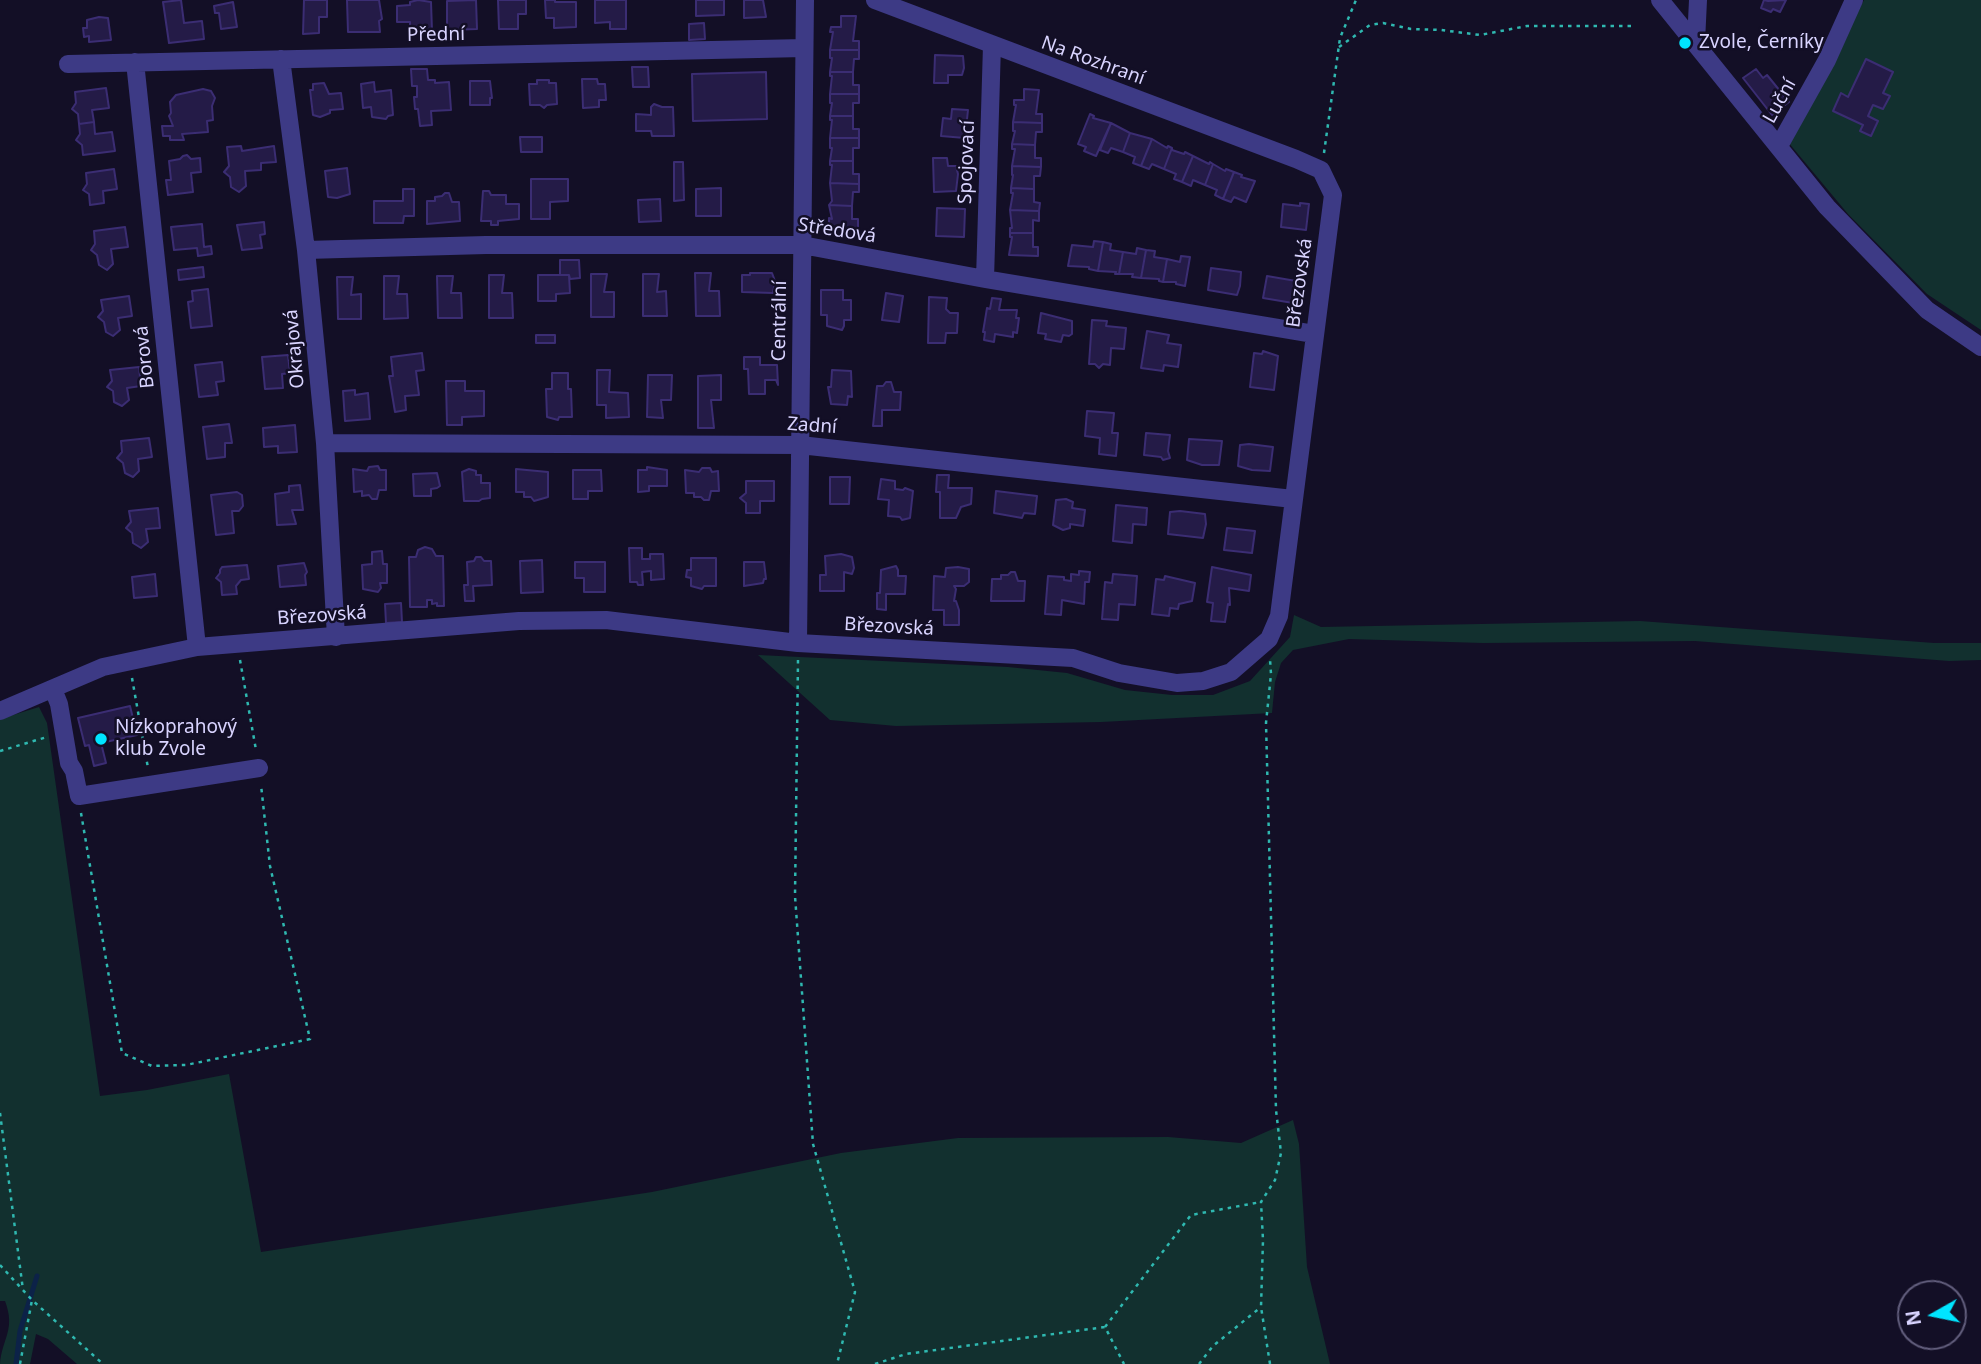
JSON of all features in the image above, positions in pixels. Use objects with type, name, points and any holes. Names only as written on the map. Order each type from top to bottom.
[{"type":"street","name":"Centrální","points":[[798,643],[805,0]]},
{"type":"street","name":"Na Rozhraní","points":[[875,0],[1321,170]]},
{"type":"street","points":[[1660,0],[1827,206],[1927,310],[1981,347]]},
{"type":"street","points":[[1696,42],[1698,0]]},
{"type":"street","name":"Luční","points":[[1779,146],[1827,60],[1854,0]]},
{"type":"street","name":"Spojovací","points":[[985,279],[992,45]]},
{"type":"street","name":"Přední","points":[[68,64],[804,48]]},
{"type":"street","name":"Okrajová","points":[[281,59],[306,250],[324,443],[336,637]]},
{"type":"street","name":"Borová","points":[[135,62],[197,647]]},
{"type":"street","name":"Březovská","points":[[0,711],[103,667],[197,647],[519,621],[606,620],[798,643],[1073,658],[1119,673],[1177,683],[1203,681],[1231,672],[1269,639],[1279,616],[1333,195],[1321,170]]},
{"type":"street","name":"Středová","points":[[306,250],[486,245],[802,245],[985,279],[1314,334]]},
{"type":"street","name":"Zadní","points":[[324,443],[800,445],[1293,499]]},
{"type":"street","points":[[53,689],[59,704],[69,762],[74,771],[79,796],[259,768]]},
{"type":"path","points":[[1321,170],[1340,38],[1356,0]]},
{"type":"path","points":[[1339,47],[1370,25],[1383,23],[1411,29],[1480,36],[1527,26],[1636,26]]},
{"type":"path","points":[[1269,639],[1271,674],[1266,723],[1276,1110],[1281,1153],[1275,1180],[1261,1202],[1261,1307],[1270,1364]]},
{"type":"path","points":[[79,796],[122,1053],[152,1066],[186,1065],[310,1040],[271,866],[259,768],[237,643]]},
{"type":"path","points":[[798,643],[796,896],[813,1144],[855,1292],[837,1364]]},
{"type":"path","points":[[129,660],[151,785]]},
{"type":"path","points":[[0,751],[49,736]]},
{"type":"path","points":[[0,1113],[23,1290]]},
{"type":"path","points":[[875,1364],[906,1354],[1105,1327],[1191,1215],[1261,1202]]},
{"type":"path","points":[[0,1265],[32,1300],[103,1364]]},
{"type":"path","points":[[20,1364],[32,1300]]},
{"type":"path","points":[[1199,1364],[1213,1346],[1261,1307]]},
{"type":"path","points":[[1105,1327],[1124,1364]]},
{"type":"green space","points":[[1864,0],[1981,0],[1981,330],[1927,294],[1848,214],[1788,142]]},
{"type":"green space","points":[[1294,615],[1321,627],[1640,621],[1934,643],[1981,643],[1981,660],[1949,661],[1695,641],[1483,643],[1349,639],[1293,650],[1281,663],[1275,682],[1272,713],[1101,722],[896,726],[830,720],[758,655],[1008,667],[1067,673],[1125,690],[1172,695],[1213,695],[1250,681],[1290,637]]},
{"type":"green space","points":[[39,707],[47,723],[100,1096],[229,1074],[261,1252],[652,1192],[841,1153],[958,1138],[1168,1137],[1241,1143],[1293,1120],[1299,1144],[1307,1267],[1330,1364],[77,1364],[48,1339],[36,1334],[30,1364],[0,1364],[9,1319],[5,1301],[0,1301],[0,719]]},
{"type":"building","points":[[181,0],[184,23],[202,21],[204,39],[169,43],[163,2]]},
{"type":"building","points":[[304,0],[327,0],[327,17],[319,17],[319,33],[303,34]]},
{"type":"building","points":[[347,0],[379,0],[382,19],[379,21],[380,32],[348,32]]},
{"type":"building","points":[[476,0],[477,29],[447,30],[447,1]]},
{"type":"building","points":[[498,0],[526,0],[526,14],[518,14],[518,29],[499,29]]},
{"type":"building","points":[[545,0],[576,2],[576,27],[554,28],[554,18],[546,18]]},
{"type":"building","points":[[595,0],[626,0],[626,29],[610,29],[610,22],[595,23]]},
{"type":"building","points":[[696,0],[724,0],[724,15],[696,16]]},
{"type":"building","points":[[744,0],[763,0],[766,17],[744,18]]},
{"type":"building","points":[[1764,0],[1786,0],[1780,12],[1773,9],[1771,12],[1761,8]]},
{"type":"building","points":[[233,2],[237,27],[221,29],[219,13],[215,13],[214,6]]},
{"type":"building","points":[[410,2],[431,2],[432,31],[419,34],[410,32],[410,22],[397,22],[397,6],[410,5]]},
{"type":"building","points":[[841,16],[856,16],[853,41],[859,41],[859,50],[830,50],[833,32],[830,32],[831,27],[841,27]]},
{"type":"building","points":[[108,18],[111,40],[89,42],[89,36],[84,37],[83,28],[87,28],[87,20]]},
{"type":"building","points":[[704,23],[705,39],[689,40],[689,24]]},
{"type":"building","points":[[830,50],[859,50],[859,59],[854,59],[853,72],[830,72]]},
{"type":"building","points":[[935,55],[963,56],[962,75],[948,75],[948,83],[934,83]]},
{"type":"building","points":[[1866,59],[1893,72],[1883,93],[1890,96],[1883,109],[1873,105],[1868,116],[1878,121],[1871,136],[1860,131],[1863,125],[1833,111],[1841,93],[1848,97]]},
{"type":"building","points":[[632,67],[648,67],[649,87],[633,87]]},
{"type":"building","points":[[411,69],[427,69],[428,80],[435,80],[435,83],[449,82],[451,110],[431,111],[432,125],[420,126],[414,97],[417,97],[417,86],[412,86]]},
{"type":"building","points":[[1756,69],[1763,78],[1767,75],[1789,102],[1772,115],[1743,78]]},
{"type":"building","points":[[766,72],[767,119],[693,121],[692,74]]},
{"type":"building","points":[[830,72],[853,72],[853,85],[859,85],[859,94],[830,94]]},
{"type":"building","points":[[582,79],[597,79],[598,84],[605,84],[606,100],[599,100],[599,107],[583,108]]},
{"type":"building","points":[[537,80],[556,83],[557,104],[544,108],[530,105],[529,84],[537,84]]},
{"type":"building","points":[[470,81],[490,81],[490,105],[470,105]]},
{"type":"building","points":[[374,82],[375,92],[391,90],[393,115],[386,119],[372,117],[371,107],[363,108],[361,84]]},
{"type":"building","points":[[324,83],[329,94],[341,93],[343,109],[330,110],[330,113],[320,117],[313,115],[310,90],[313,90],[313,84]]},
{"type":"building","points":[[106,88],[109,108],[92,110],[94,122],[79,124],[78,114],[72,109],[76,103],[75,92]]},
{"type":"building","points":[[203,89],[211,91],[215,98],[212,106],[213,120],[207,121],[208,132],[182,134],[184,140],[170,140],[170,136],[163,136],[162,126],[173,126],[169,116],[170,102],[176,95]]},
{"type":"building","points":[[1024,89],[1039,90],[1036,114],[1042,114],[1042,123],[1013,122],[1016,105],[1014,100],[1024,100]]},
{"type":"building","points":[[830,94],[859,94],[859,103],[853,103],[853,116],[830,116]]},
{"type":"building","points":[[654,104],[673,107],[674,136],[652,136],[651,131],[636,131],[636,114],[651,115],[651,107]]},
{"type":"building","points":[[952,109],[968,110],[965,138],[941,136],[943,118],[951,119]]},
{"type":"building","points":[[1090,114],[1093,118],[1111,123],[1096,156],[1084,151],[1086,147],[1078,144]]},
{"type":"building","points":[[830,116],[853,116],[853,129],[859,129],[859,138],[830,138]]},
{"type":"building","points":[[94,122],[95,134],[112,132],[115,151],[83,155],[82,145],[76,140],[80,134],[79,124]]},
{"type":"building","points":[[1013,122],[1042,123],[1042,132],[1036,132],[1035,145],[1012,144],[1015,131]]},
{"type":"building","points":[[1111,123],[1130,133],[1123,152],[1111,148],[1108,153],[1100,150]]},
{"type":"building","points":[[1130,133],[1152,139],[1141,166],[1133,163],[1135,157],[1123,152]]},
{"type":"building","points":[[520,137],[542,137],[542,152],[521,152]]},
{"type":"building","points":[[830,138],[859,138],[859,148],[853,148],[853,161],[830,161]]},
{"type":"building","points":[[1152,139],[1172,148],[1164,169],[1152,164],[1149,169],[1141,166]]},
{"type":"building","points":[[1012,144],[1035,145],[1035,158],[1041,158],[1041,167],[1012,166],[1015,149],[1012,149]]},
{"type":"building","points":[[241,146],[242,151],[274,146],[276,162],[261,163],[261,170],[245,171],[246,186],[239,192],[231,187],[230,177],[224,172],[229,166],[227,147]]},
{"type":"building","points":[[1172,148],[1193,156],[1182,182],[1174,179],[1176,174],[1164,169]]},
{"type":"building","points":[[187,155],[191,159],[200,158],[201,172],[191,173],[193,192],[168,195],[166,180],[171,180],[169,161]]},
{"type":"building","points":[[1193,156],[1213,164],[1205,185],[1193,180],[1191,186],[1182,182]]},
{"type":"building","points":[[933,158],[947,158],[948,166],[956,166],[956,191],[934,192]]},
{"type":"building","points":[[830,161],[853,161],[853,174],[859,174],[859,184],[830,183]]},
{"type":"building","points":[[674,162],[683,162],[684,200],[674,201]]},
{"type":"building","points":[[1213,164],[1225,171],[1234,172],[1223,199],[1215,195],[1217,190],[1205,185]]},
{"type":"building","points":[[1012,166],[1041,167],[1040,176],[1034,176],[1034,189],[1011,188]]},
{"type":"building","points":[[347,168],[350,194],[337,198],[328,197],[325,171]]},
{"type":"building","points":[[114,169],[117,189],[103,191],[104,203],[90,205],[89,194],[83,190],[87,184],[86,173]]},
{"type":"building","points":[[1234,172],[1255,181],[1246,202],[1234,197],[1231,202],[1223,199]]},
{"type":"building","points":[[531,179],[568,179],[568,201],[550,202],[550,219],[531,219]]},
{"type":"building","points":[[830,183],[859,184],[859,192],[853,192],[852,206],[829,205],[832,201]]},
{"type":"building","points":[[721,188],[721,216],[696,216],[696,189]]},
{"type":"building","points":[[1011,188],[1034,189],[1034,202],[1040,203],[1039,211],[1010,210],[1013,193]]},
{"type":"building","points":[[403,189],[414,189],[414,216],[404,216],[403,223],[374,223],[374,201],[403,201]]},
{"type":"building","points":[[483,191],[489,191],[491,195],[506,195],[506,204],[519,204],[519,219],[498,221],[498,225],[491,225],[491,221],[481,221]]},
{"type":"building","points":[[449,193],[452,202],[459,202],[460,221],[427,224],[427,201],[435,201],[435,197]]},
{"type":"building","points":[[660,199],[661,221],[639,222],[638,200]]},
{"type":"building","points":[[1300,203],[1309,204],[1306,230],[1281,227],[1283,204],[1300,206]]},
{"type":"building","points":[[829,205],[852,206],[852,219],[858,219],[858,228],[829,228],[829,218],[832,219]]},
{"type":"building","points":[[937,208],[965,209],[964,237],[936,236]]},
{"type":"building","points":[[1010,210],[1039,211],[1039,221],[1033,220],[1033,233],[1010,233]]},
{"type":"building","points":[[264,222],[265,234],[260,235],[262,248],[242,250],[237,225]]},
{"type":"building","points":[[202,224],[204,247],[211,246],[212,254],[198,256],[197,248],[174,250],[171,227]]},
{"type":"building","points":[[125,227],[128,247],[111,249],[113,264],[107,270],[99,265],[97,255],[91,250],[95,244],[94,231]]},
{"type":"building","points":[[1010,233],[1033,233],[1033,247],[1038,247],[1038,256],[1009,255],[1012,237]]},
{"type":"building","points":[[1094,241],[1103,242],[1098,271],[1089,267],[1068,266],[1072,245],[1093,247]]},
{"type":"building","points":[[1103,242],[1111,244],[1110,250],[1123,252],[1119,274],[1098,271]]},
{"type":"building","points":[[1137,248],[1146,250],[1141,278],[1132,277],[1133,274],[1119,274],[1123,252],[1136,254]]},
{"type":"building","points":[[1146,250],[1155,251],[1154,257],[1167,259],[1163,282],[1159,279],[1141,278]]},
{"type":"building","points":[[1181,256],[1190,257],[1185,286],[1176,282],[1163,282],[1167,259],[1180,262]]},
{"type":"building","points":[[560,260],[579,260],[580,278],[570,279],[569,275],[560,275]]},
{"type":"building","points":[[203,267],[204,277],[179,280],[178,270]]},
{"type":"building","points":[[1211,268],[1241,272],[1237,295],[1208,290]]},
{"type":"building","points":[[695,273],[711,273],[709,291],[719,291],[720,316],[696,316]]},
{"type":"building","points":[[772,273],[775,281],[773,293],[742,292],[742,275]]},
{"type":"building","points":[[591,274],[607,274],[604,292],[614,292],[614,317],[591,317]]},
{"type":"building","points":[[643,274],[659,274],[657,292],[666,291],[667,316],[643,316]]},
{"type":"building","points":[[489,275],[504,275],[502,293],[512,293],[513,318],[489,318]]},
{"type":"building","points":[[538,275],[569,275],[570,293],[556,294],[556,301],[538,301]]},
{"type":"building","points":[[384,276],[399,276],[397,294],[407,294],[408,318],[384,319]]},
{"type":"building","points":[[437,276],[453,276],[451,293],[461,293],[462,318],[438,318]]},
{"type":"building","points":[[1267,276],[1296,281],[1297,290],[1293,303],[1263,298]]},
{"type":"building","points":[[337,277],[353,277],[351,295],[361,294],[361,319],[338,319]]},
{"type":"building","points":[[208,289],[212,326],[191,328],[188,302],[193,301],[192,291]]},
{"type":"building","points":[[821,290],[843,290],[843,300],[851,300],[851,320],[844,320],[842,330],[827,326],[827,315],[821,315]]},
{"type":"building","points":[[886,293],[903,296],[899,322],[882,320]]},
{"type":"building","points":[[129,296],[132,316],[118,318],[120,330],[113,336],[106,332],[104,322],[98,317],[103,311],[101,300]]},
{"type":"building","points":[[929,297],[947,298],[946,309],[950,313],[958,313],[957,333],[946,333],[945,343],[928,343]]},
{"type":"building","points":[[992,298],[1001,299],[999,310],[1017,310],[1017,333],[1013,332],[1013,337],[995,334],[994,342],[984,340],[987,308],[990,309]]},
{"type":"building","points":[[1041,313],[1072,321],[1072,334],[1063,335],[1061,342],[1045,339],[1046,334],[1038,333]]},
{"type":"building","points":[[1092,320],[1107,321],[1106,326],[1126,328],[1124,349],[1111,348],[1110,365],[1103,364],[1099,368],[1095,364],[1089,364]]},
{"type":"building","points":[[1147,331],[1169,335],[1167,343],[1181,345],[1178,367],[1164,365],[1163,371],[1141,368]]},
{"type":"building","points":[[536,335],[555,335],[555,343],[536,343]]},
{"type":"building","points":[[1263,351],[1278,356],[1274,390],[1250,387],[1254,353],[1262,354]]},
{"type":"building","points":[[422,353],[424,370],[416,371],[419,395],[405,396],[406,410],[395,412],[389,376],[393,376],[391,357]]},
{"type":"building","points":[[288,355],[290,373],[282,374],[283,388],[265,389],[262,357]]},
{"type":"building","points":[[744,357],[760,357],[760,365],[777,365],[778,385],[776,380],[765,380],[765,394],[749,394],[748,369],[744,369]]},
{"type":"building","points":[[222,362],[224,381],[216,382],[218,395],[199,397],[195,365]]},
{"type":"building","points":[[139,367],[141,386],[127,388],[129,400],[122,406],[114,402],[113,391],[107,387],[112,381],[110,370]]},
{"type":"building","points":[[597,370],[610,370],[609,392],[628,393],[629,417],[606,418],[606,405],[597,405]]},
{"type":"building","points":[[832,370],[851,371],[852,397],[848,396],[847,405],[831,404],[828,387],[831,387]]},
{"type":"building","points":[[552,373],[568,373],[572,417],[559,417],[558,420],[547,417],[546,389],[552,389]]},
{"type":"building","points":[[648,375],[672,375],[671,400],[661,400],[663,418],[647,417]]},
{"type":"building","points":[[721,375],[721,400],[711,400],[714,428],[698,428],[698,376]]},
{"type":"building","points":[[446,381],[465,381],[465,391],[484,391],[484,416],[462,417],[462,425],[447,425]]},
{"type":"building","points":[[886,382],[891,382],[894,392],[901,392],[900,410],[882,410],[882,426],[873,426],[877,386],[883,386]]},
{"type":"building","points":[[355,390],[355,395],[368,393],[370,419],[345,421],[343,391]]},
{"type":"building","points":[[1087,411],[1114,413],[1112,433],[1118,433],[1116,456],[1099,454],[1100,438],[1085,436]]},
{"type":"building","points":[[229,424],[232,443],[225,443],[225,457],[207,459],[203,427]]},
{"type":"building","points":[[295,425],[297,452],[278,453],[278,446],[264,447],[263,428]]},
{"type":"building","points":[[1146,433],[1170,435],[1170,458],[1163,460],[1161,457],[1144,455]]},
{"type":"building","points":[[149,438],[152,457],[138,459],[139,471],[133,477],[125,473],[123,463],[117,458],[122,452],[121,441]]},
{"type":"building","points":[[1189,439],[1222,441],[1219,465],[1202,465],[1187,460]]},
{"type":"building","points":[[1240,445],[1273,447],[1270,471],[1238,466]]},
{"type":"building","points":[[378,466],[380,470],[386,470],[386,490],[379,490],[377,499],[372,499],[369,495],[362,496],[362,491],[354,492],[353,469],[367,471],[369,467]]},
{"type":"building","points":[[647,467],[667,470],[667,486],[649,486],[649,491],[638,492],[638,470],[647,470]]},
{"type":"building","points":[[702,468],[718,471],[719,491],[711,491],[709,500],[694,497],[694,493],[686,493],[685,470],[699,472]]},
{"type":"building","points":[[469,469],[476,471],[476,475],[481,475],[481,483],[490,483],[490,498],[464,501],[462,472]]},
{"type":"building","points":[[516,469],[548,472],[548,497],[534,501],[531,497],[524,497],[524,492],[516,492]]},
{"type":"building","points":[[573,470],[601,470],[602,491],[588,491],[588,499],[573,499]]},
{"type":"building","points":[[437,473],[440,486],[431,489],[431,496],[414,496],[413,474]]},
{"type":"building","points":[[937,475],[949,475],[948,488],[972,488],[971,504],[961,507],[956,518],[940,518],[940,492],[936,492]]},
{"type":"building","points":[[830,477],[850,477],[849,504],[830,504]]},
{"type":"building","points":[[881,479],[895,481],[895,489],[913,491],[910,518],[902,520],[900,517],[888,516],[889,500],[878,499]]},
{"type":"building","points":[[746,481],[774,481],[774,501],[760,501],[760,513],[746,513],[746,503],[740,498],[746,493]]},
{"type":"building","points":[[300,485],[303,510],[292,510],[296,524],[277,525],[275,494],[289,492],[289,486]]},
{"type":"building","points":[[996,491],[1037,496],[1035,514],[1024,513],[1022,518],[994,513]]},
{"type":"building","points":[[237,492],[242,495],[243,506],[239,511],[232,511],[234,533],[216,535],[211,495]]},
{"type":"building","points":[[1066,499],[1073,502],[1072,508],[1085,510],[1083,526],[1070,524],[1070,528],[1063,530],[1053,525],[1056,500]]},
{"type":"building","points":[[1116,505],[1147,508],[1146,525],[1133,524],[1132,543],[1113,541]]},
{"type":"building","points":[[158,508],[160,528],[146,529],[148,542],[141,548],[133,543],[132,533],[126,528],[131,522],[129,511]]},
{"type":"building","points":[[1170,512],[1205,514],[1203,538],[1168,534]]},
{"type":"building","points":[[1227,528],[1255,531],[1252,553],[1224,550]]},
{"type":"building","points":[[425,547],[432,549],[436,556],[443,556],[444,606],[437,606],[437,603],[432,604],[432,600],[427,600],[427,607],[410,607],[409,557],[416,557],[418,550]]},
{"type":"building","points":[[629,548],[642,548],[642,559],[650,559],[650,554],[663,554],[664,579],[651,580],[651,571],[642,572],[643,585],[630,582]]},
{"type":"building","points":[[382,551],[383,564],[387,564],[387,583],[380,583],[378,592],[363,589],[362,565],[372,564],[372,552]]},
{"type":"building","points":[[841,554],[852,557],[854,568],[852,574],[844,572],[844,591],[820,591],[820,575],[826,575],[825,556]]},
{"type":"building","points":[[476,557],[491,561],[492,585],[473,586],[474,601],[465,601],[464,585],[468,585],[467,562],[474,561]]},
{"type":"building","points":[[691,558],[716,558],[716,586],[704,586],[702,589],[691,586],[691,578],[686,577],[687,570],[691,570]]},
{"type":"building","points":[[542,560],[543,592],[521,593],[520,561]]},
{"type":"building","points":[[575,562],[605,562],[605,592],[584,592],[584,578],[575,578]]},
{"type":"building","points":[[744,562],[764,562],[766,579],[763,583],[744,586]]},
{"type":"building","points":[[304,563],[307,572],[306,585],[280,587],[278,566]]},
{"type":"building","points":[[247,565],[249,579],[241,580],[236,586],[237,594],[222,595],[221,582],[216,578],[222,567]]},
{"type":"building","points":[[896,566],[898,576],[906,576],[905,594],[886,594],[886,610],[877,609],[881,570]]},
{"type":"building","points":[[1212,567],[1251,575],[1249,591],[1229,588],[1230,605],[1228,604],[1225,622],[1211,621],[1213,603],[1207,602]]},
{"type":"building","points":[[946,568],[969,569],[969,582],[964,586],[954,586],[959,625],[944,625],[944,610],[933,610],[934,576],[945,577]]},
{"type":"building","points":[[1079,571],[1090,572],[1089,582],[1085,582],[1084,604],[1062,600],[1061,615],[1045,614],[1048,576],[1064,577],[1064,580],[1071,581],[1071,574],[1079,575]]},
{"type":"building","points":[[1015,572],[1018,581],[1025,581],[1024,601],[991,601],[992,579],[1001,579],[1001,575]]},
{"type":"building","points":[[155,574],[157,596],[134,598],[132,577]]},
{"type":"building","points":[[1113,574],[1137,576],[1135,605],[1119,604],[1118,620],[1102,619],[1105,582],[1112,583]]},
{"type":"building","points":[[1165,576],[1195,583],[1192,601],[1179,604],[1178,609],[1170,608],[1169,616],[1152,614],[1156,579],[1164,580]]},
{"type":"building","points":[[401,603],[402,622],[386,623],[385,604]]},
{"type":"building","name":"Nízkoprahový klub Zvole","points":[[130,706],[137,735],[101,743],[106,763],[94,766],[89,745],[85,746],[78,718]]},
{"type":"waterway","points":[[16,1364],[20,1331],[37,1276]]},
{"type":"place","name":"Zvole, Černíky","points":[[1685,43]]},
{"type":"place","name":"Nízkoprahový klub Zvole","points":[[101,739]]}]
